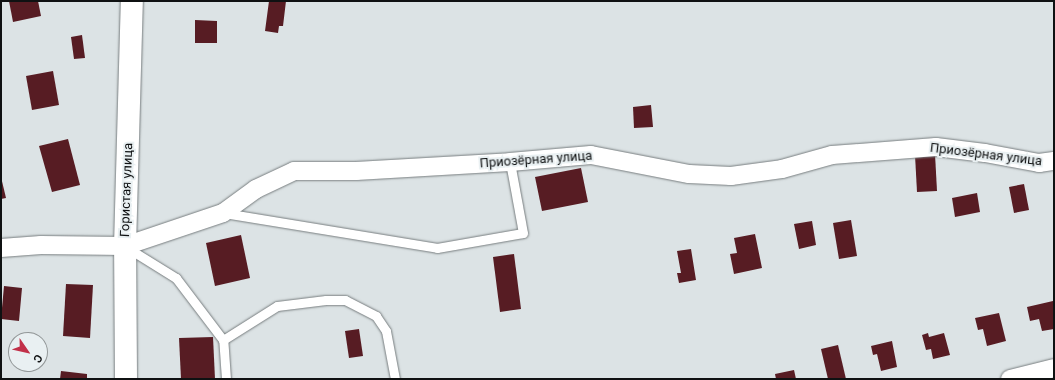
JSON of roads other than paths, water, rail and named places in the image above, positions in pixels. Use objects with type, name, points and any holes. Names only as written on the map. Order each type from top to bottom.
[{"type":"street","name":"Гористая улица","points":[[126,379],[125,246],[132,1]]},
{"type":"street","name":"Приозёрная улица","points":[[1,248],[41,245],[125,246],[223,213],[256,189],[294,171],[356,171],[510,162],[591,155],[689,174],[731,176],[782,169],[832,155],[936,147],[985,153],[1039,163],[1054,162]]},
{"type":"street","points":[[1010,379],[1054,368]]},
{"type":"lane","points":[[223,213],[437,248],[523,233],[510,162]]},
{"type":"lane","points":[[125,246],[176,278],[223,340],[226,379]]},
{"type":"lane","points":[[223,340],[277,306],[326,300],[345,300],[376,316],[386,331],[395,379]]}]
